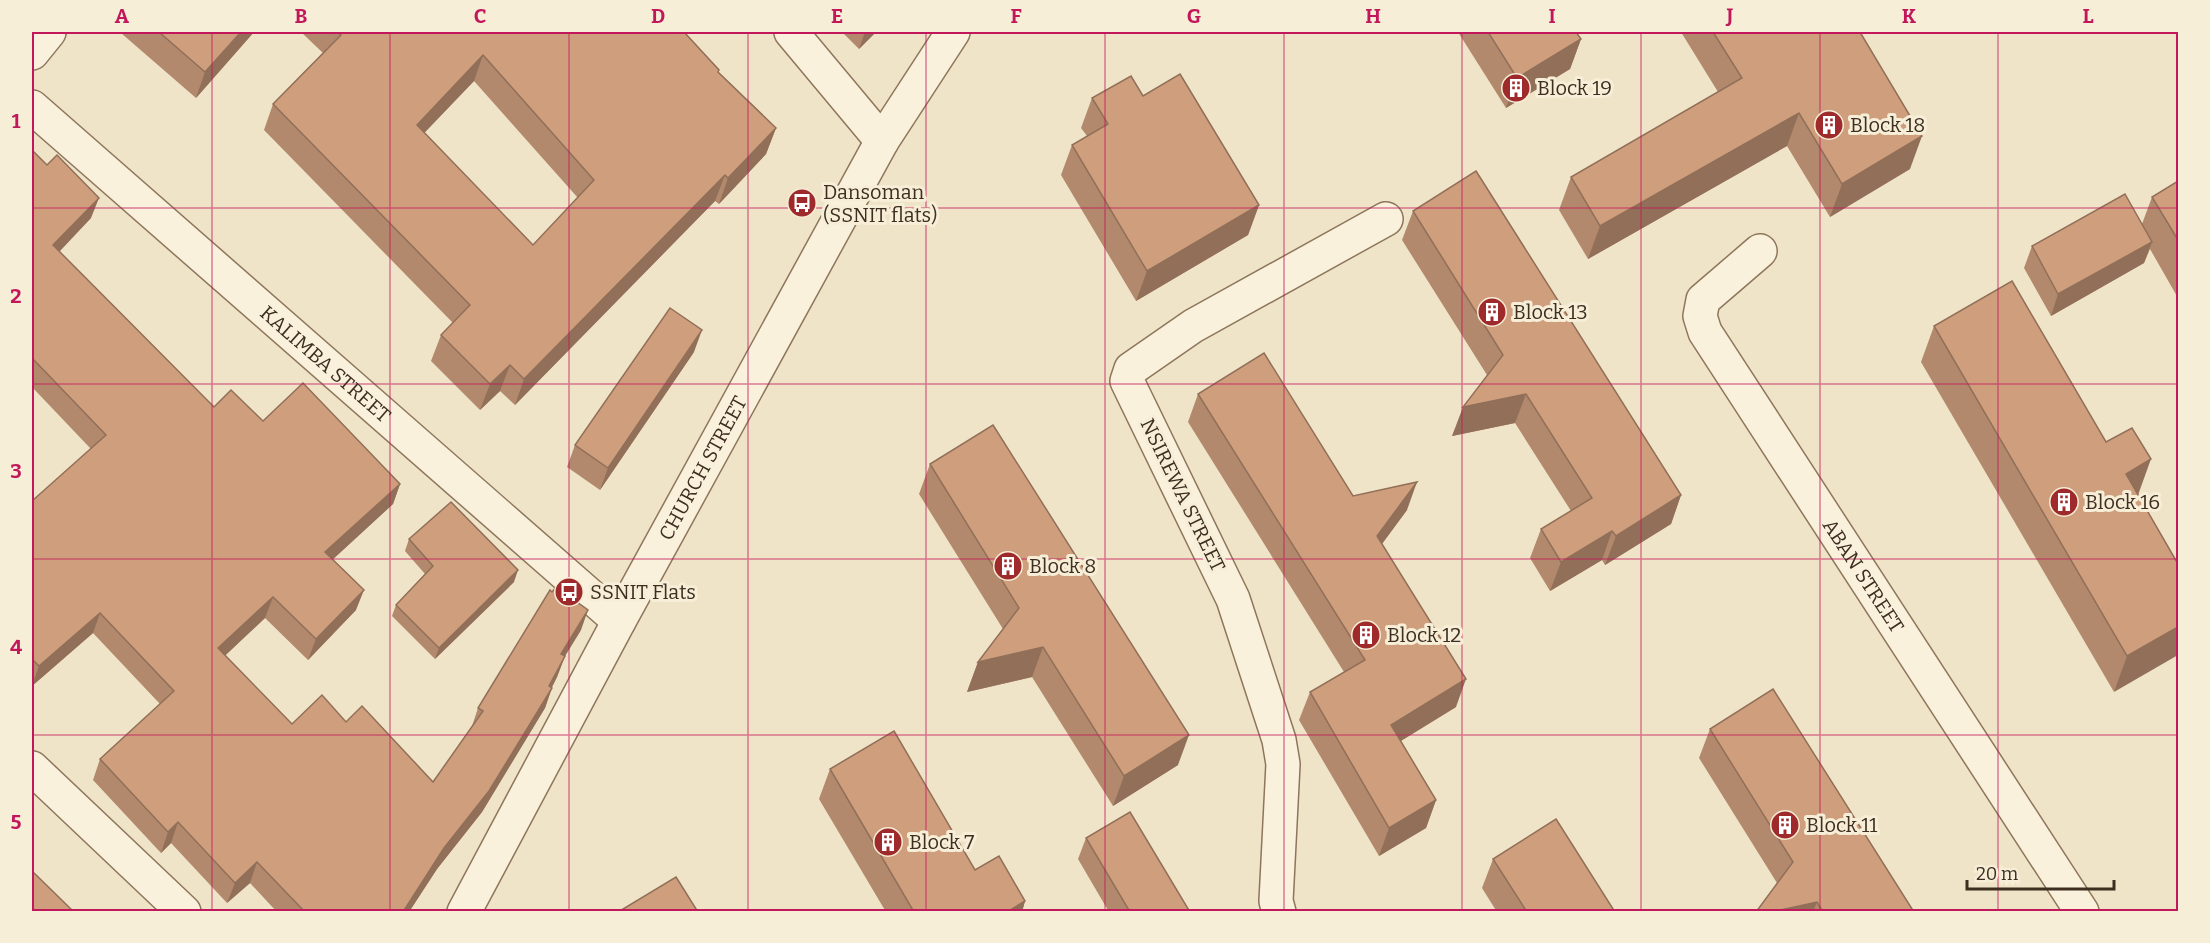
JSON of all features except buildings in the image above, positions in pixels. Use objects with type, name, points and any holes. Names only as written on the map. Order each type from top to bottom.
[{"type":"street","points":[[32,53],[49,32]]},
{"type":"street","points":[[790,32],[882,141]]},
{"type":"street","name":"CHURCH STREET","points":[[464,912],[619,621],[882,141],[953,32]]},
{"type":"street","name":"KALIMBA STREET","points":[[32,107],[619,621]]},
{"type":"street","name":"NSIREWA STREET","points":[[1279,912],[1276,900],[1284,764],[1279,740],[1233,599],[1128,381],[1131,369],[1193,326],[1386,219]]},
{"type":"street","name":"ABAN STREET","points":[[1760,251],[1703,300],[1700,315],[1705,332],[2082,912]]},
{"type":"street","points":[[32,768],[184,912]]},
{"type":"place","name":"Block 19","points":[[1516,88]]},
{"type":"place","name":"Block 18","points":[[1829,125]]},
{"type":"place","name":"Dansoman (SSNIT flats)","points":[[802,203]]},
{"type":"place","name":"Block 13","points":[[1492,312]]},
{"type":"place","name":"Block 16","points":[[2064,502]]},
{"type":"place","name":"Block 8","points":[[1008,566]]},
{"type":"place","name":"SSNIT Flats","points":[[569,592]]},
{"type":"place","name":"Block 12","points":[[1366,635]]},
{"type":"place","name":"Block 11","points":[[1785,825]]},
{"type":"place","name":"Block 7","points":[[888,842]]}]
